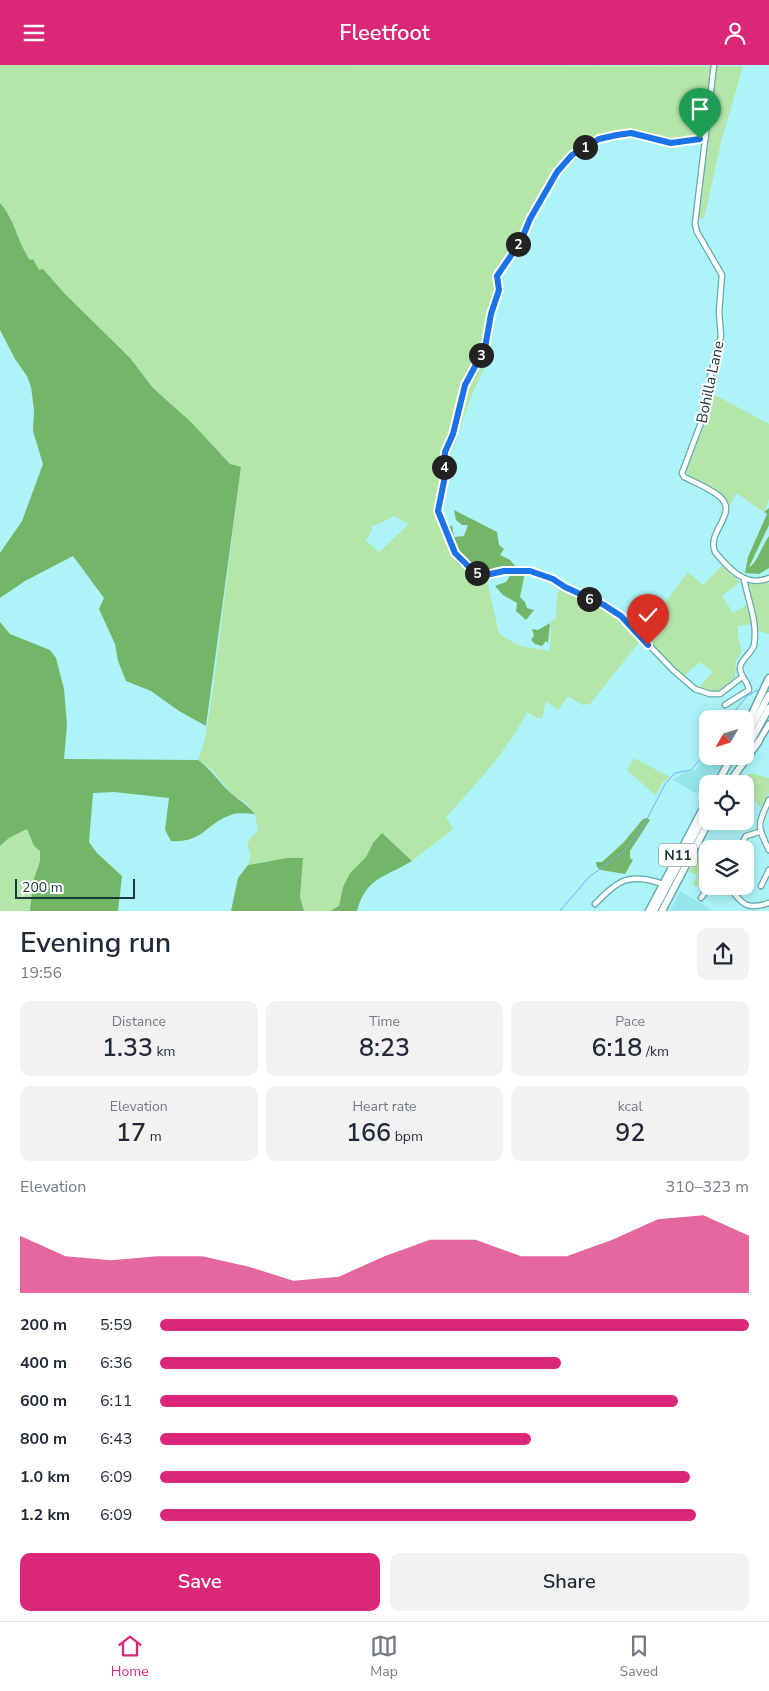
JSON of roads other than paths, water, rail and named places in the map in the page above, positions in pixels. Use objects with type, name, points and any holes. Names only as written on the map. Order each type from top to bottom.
[{"type":"highway","points":[[754,710],[769,678]]},
{"type":"highway","points":[[754,722],[769,695]]},
{"type":"highway","points":[[754,736],[769,708]]},
{"type":"highway","points":[[734,775],[759,741]]},
{"type":"highway","name":"N11","points":[[649,911],[699,816]]},
{"type":"highway","name":"N11","points":[[654,911],[699,826]]},
{"type":"highway","name":"N11","points":[[662,911],[703,830]]},
{"type":"main road","points":[[759,741],[769,724]]},
{"type":"street","name":"Bohilla Lane","points":[[714,65],[695,224],[697,233],[722,275],[719,312],[721,336],[710,377],[707,407],[682,473],[684,477],[724,501],[727,514],[715,535],[714,549],[728,567],[744,579]]},
{"type":"street","points":[[706,138],[671,143],[631,133],[599,139],[572,155],[557,172],[530,219],[521,241],[497,276],[499,290],[491,314],[485,348],[465,385],[453,434],[445,452],[444,481],[438,511],[455,553],[474,572],[486,575],[504,571],[530,571],[553,579],[565,587],[604,605],[621,616],[686,681],[704,693],[716,695],[742,677]]},
{"type":"street","points":[[726,705],[749,689],[742,677],[742,663],[754,643],[754,615],[744,579],[761,581],[769,578]]},
{"type":"street","points":[[769,800],[760,820],[759,832],[769,850]]},
{"type":"street","points":[[740,832],[746,837]]},
{"type":"street","points":[[744,840],[746,837],[759,832]]},
{"type":"street","points":[[761,886],[769,870]]},
{"type":"street","points":[[595,904],[622,879],[630,877],[663,884]]},
{"type":"street","points":[[734,895],[741,906],[756,909],[769,903]]},
{"type":"waterway","points":[[735,710],[747,696],[758,690]]},
{"type":"waterway","points":[[560,911],[589,877],[622,853],[643,827],[665,784],[675,773],[691,770],[699,761]]}]
